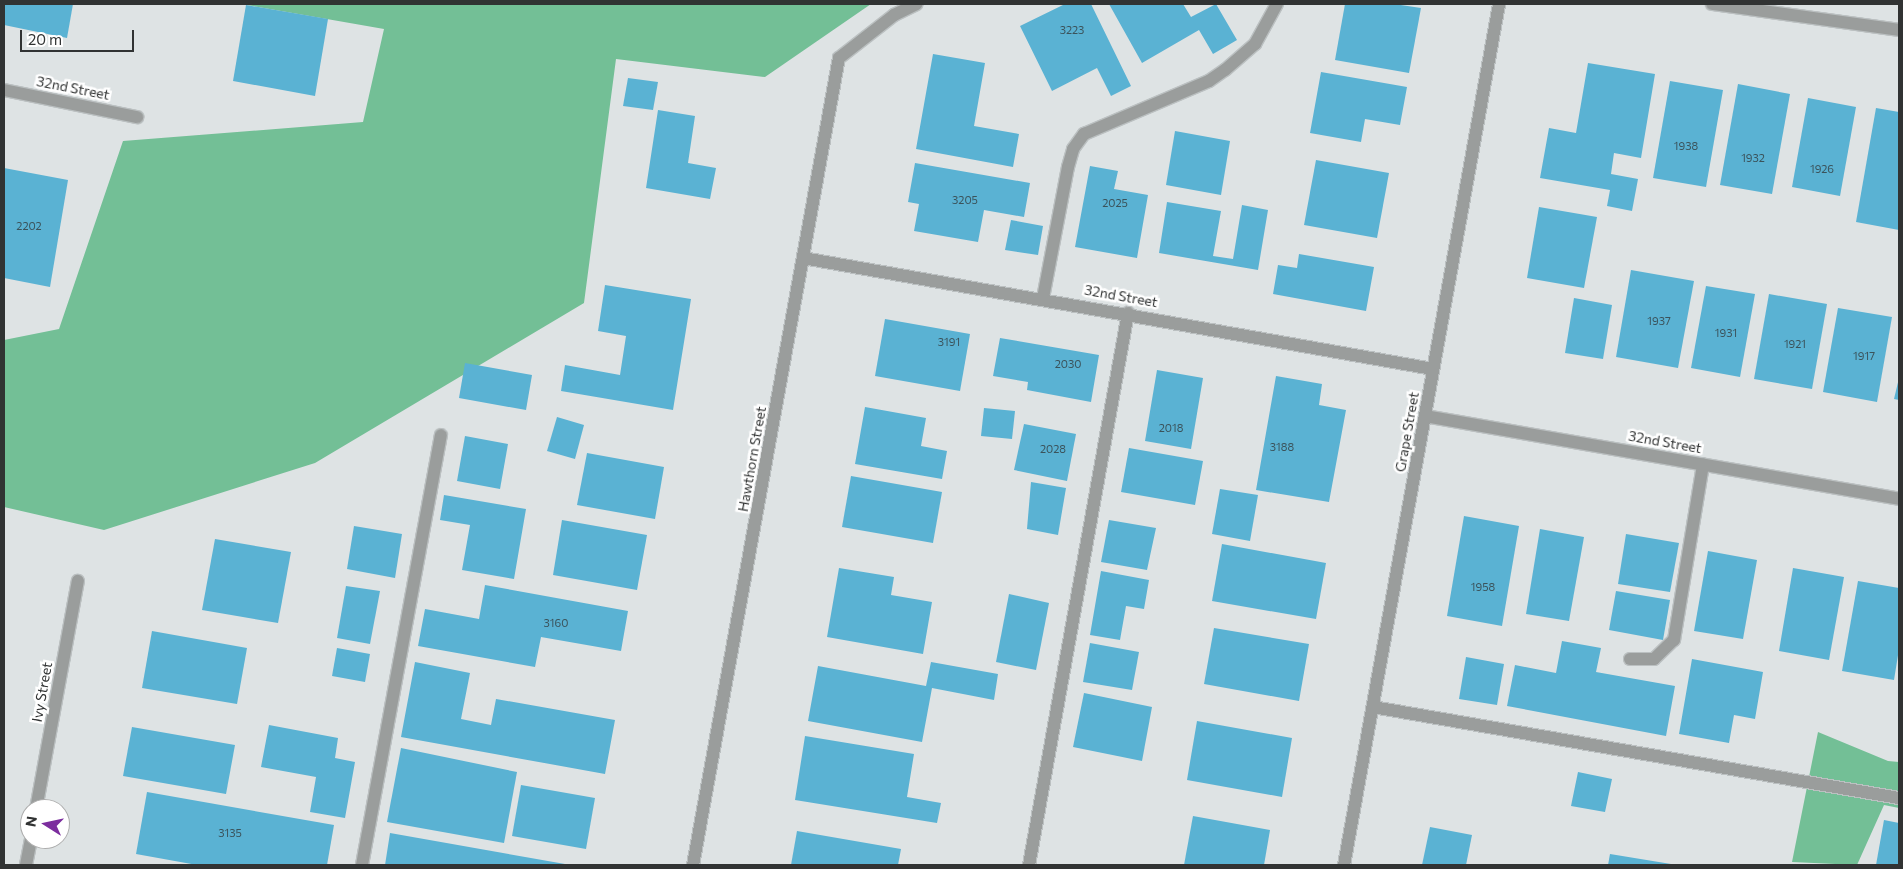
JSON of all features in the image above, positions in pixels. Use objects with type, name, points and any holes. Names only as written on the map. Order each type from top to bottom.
[{"type":"street","name":"Hawthorn Street","points":[[693,865],[839,58],[894,16],[917,4]]},
{"type":"street","points":[[1043,298],[1070,159],[1084,134],[1209,81],[1226,70],[1251,48],[1264,31],[1277,4]]},
{"type":"street","name":"Grape Street","points":[[1344,865],[1499,4]]},
{"type":"street","points":[[1712,4],[1899,30]]},
{"type":"street","name":"32nd Street","points":[[4,90],[137,117]]},
{"type":"street","name":"32nd Street","points":[[803,258],[1043,298],[1433,369]]},
{"type":"street","points":[[1029,865],[1128,313]]},
{"type":"street","name":"32nd Street","points":[[1425,416],[1899,498]]},
{"type":"street","points":[[362,865],[441,435]]},
{"type":"street","points":[[1630,659],[1654,659],[1674,640],[1703,464]]},
{"type":"street","name":"Ivy Street","points":[[38,799],[78,581]]},
{"type":"street","points":[[1373,707],[1899,798]]},
{"type":"street","points":[[26,865],[29,849]]},
{"type":"green space","points":[[241,4],[871,4],[765,77],[616,59],[584,303],[315,463],[104,530],[4,507],[4,340],[59,329],[123,141],[363,122],[384,29]]},
{"type":"green space","points":[[1818,732],[1888,761],[1899,762],[1899,808],[1884,805],[1857,865],[1792,862]]},
{"type":"building","points":[[4,4],[73,4],[67,38],[4,25]]},
{"type":"building","points":[[1065,4],[1091,4],[1131,86],[1111,96],[1097,68],[1052,91],[1020,26]]},
{"type":"building","points":[[1109,4],[1183,4],[1191,17],[1216,4],[1237,40],[1213,54],[1199,30],[1142,63]]},
{"type":"building","points":[[1345,4],[1394,4],[1421,8],[1409,73],[1335,60]]},
{"type":"building","points":[[246,5],[328,19],[315,96],[233,81]]},
{"type":"building","points":[[933,54],[985,63],[974,126],[1019,134],[1013,167],[916,149]]},
{"type":"building","points":[[1588,63],[1655,74],[1641,158],[1614,153],[1611,174],[1638,179],[1632,211],[1607,206],[1610,190],[1540,178],[1549,128],[1576,133]]},
{"type":"building","points":[[1321,72],[1407,87],[1400,125],[1365,119],[1361,142],[1310,133]]},
{"type":"building","points":[[628,78],[658,82],[653,110],[623,106]]},
{"type":"building","points":[[1670,81],[1723,90],[1706,187],[1653,178]]},
{"type":"building","points":[[1738,84],[1790,94],[1772,194],[1720,185]]},
{"type":"building","points":[[1808,98],[1856,107],[1840,196],[1792,187]]},
{"type":"building","points":[[1876,108],[1899,112],[1899,230],[1856,222]]},
{"type":"building","points":[[658,110],[695,116],[688,163],[716,168],[710,199],[646,188]]},
{"type":"building","points":[[1175,131],[1230,141],[1221,195],[1166,185]]},
{"type":"building","points":[[1316,160],[1389,173],[1377,238],[1304,225]]},
{"type":"building","points":[[915,163],[1030,183],[1024,217],[984,210],[978,242],[914,231],[919,204],[908,202]]},
{"type":"building","points":[[1090,166],[1118,171],[1114,189],[1148,195],[1137,258],[1075,247]]},
{"type":"building","points":[[4,168],[68,180],[50,287],[4,278]]},
{"type":"building","points":[[1167,202],[1221,211],[1213,256],[1233,259],[1242,205],[1268,210],[1258,270],[1159,253]]},
{"type":"building","points":[[1539,207],[1597,217],[1584,288],[1527,278]]},
{"type":"building","points":[[1011,220],[1043,226],[1038,255],[1005,250]]},
{"type":"building","points":[[1299,254],[1374,267],[1366,311],[1273,294],[1278,265],[1297,268]]},
{"type":"building","points":[[1631,270],[1694,281],[1678,368],[1616,357]]},
{"type":"building","points":[[605,285],[691,299],[673,410],[561,391],[565,365],[620,375],[626,336],[598,331]]},
{"type":"building","points":[[1706,286],[1755,294],[1740,377],[1691,368]]},
{"type":"building","points":[[1769,294],[1827,304],[1812,389],[1754,379]]},
{"type":"building","points":[[1574,298],[1612,305],[1603,359],[1565,353]]},
{"type":"building","points":[[1838,308],[1892,317],[1877,402],[1823,392]]},
{"type":"building","points":[[885,319],[970,334],[960,391],[875,376]]},
{"type":"building","points":[[1000,338],[1099,355],[1091,402],[1027,390],[1028,382],[993,376]]},
{"type":"building","points":[[465,363],[532,375],[526,410],[459,398]]},
{"type":"building","points":[[1157,370],[1203,378],[1191,449],[1145,441]]},
{"type":"building","points":[[1276,376],[1322,384],[1319,405],[1346,410],[1329,502],[1256,490]]},
{"type":"building","points":[[1899,378],[1899,400],[1894,399]]},
{"type":"building","points":[[865,407],[926,418],[921,446],[947,451],[942,479],[855,464]]},
{"type":"building","points":[[984,408],[1015,411],[1012,439],[981,436]]},
{"type":"building","points":[[557,417],[584,425],[575,459],[547,451]]},
{"type":"building","points":[[1024,424],[1076,434],[1067,481],[1014,470]]},
{"type":"building","points":[[465,436],[508,444],[500,489],[457,481]]},
{"type":"building","points":[[1129,448],[1203,461],[1195,505],[1121,492]]},
{"type":"building","points":[[587,453],[664,467],[655,519],[577,505]]},
{"type":"building","points":[[851,476],[942,492],[933,543],[842,527]]},
{"type":"building","points":[[1031,482],[1066,488],[1058,535],[1027,529]]},
{"type":"building","points":[[1220,489],[1258,495],[1250,541],[1212,534]]},
{"type":"building","points":[[444,495],[526,509],[514,579],[462,570],[470,525],[440,520]]},
{"type":"building","points":[[1464,516],[1519,526],[1502,626],[1447,616]]},
{"type":"building","points":[[562,520],[647,535],[637,590],[553,575]]},
{"type":"building","points":[[1109,520],[1156,528],[1147,570],[1101,562]]},
{"type":"building","points":[[354,526],[402,534],[395,578],[347,569]]},
{"type":"building","points":[[1540,529],[1584,537],[1569,621],[1526,614]]},
{"type":"building","points":[[1626,534],[1679,543],[1670,592],[1618,584]]},
{"type":"building","points":[[215,539],[291,552],[278,623],[202,610]]},
{"type":"building","points":[[1222,544],[1326,563],[1316,619],[1212,601]]},
{"type":"building","points":[[1708,551],[1757,560],[1743,639],[1694,631]]},
{"type":"building","points":[[839,568],[894,577],[891,595],[932,602],[923,654],[827,637]]},
{"type":"building","points":[[1793,568],[1844,577],[1829,660],[1779,651]]},
{"type":"building","points":[[1101,571],[1149,580],[1144,609],[1126,606],[1120,640],[1090,635]]},
{"type":"building","points":[[1858,581],[1899,588],[1899,649],[1894,680],[1842,671]]},
{"type":"building","points":[[485,585],[628,611],[621,651],[541,637],[535,667],[418,646],[425,609],[479,619]]},
{"type":"building","points":[[346,586],[380,591],[370,644],[337,638]]},
{"type":"building","points":[[1616,591],[1670,600],[1663,640],[1609,630]]},
{"type":"building","points":[[1009,594],[1049,603],[1036,670],[996,662]]},
{"type":"building","points":[[1214,628],[1309,644],[1299,701],[1204,684]]},
{"type":"building","points":[[152,631],[247,648],[237,704],[142,688]]},
{"type":"building","points":[[1562,641],[1601,648],[1596,672],[1675,686],[1666,736],[1507,706],[1515,665],[1556,673]]},
{"type":"building","points":[[1090,643],[1139,652],[1132,690],[1083,682]]},
{"type":"building","points":[[337,648],[370,654],[365,682],[332,676]]},
{"type":"building","points":[[1466,657],[1504,664],[1497,705],[1459,699]]},
{"type":"building","points":[[1692,659],[1763,672],[1755,719],[1734,715],[1729,743],[1679,734]]},
{"type":"building","points":[[415,662],[470,673],[461,719],[491,725],[496,699],[615,720],[605,774],[401,737]]},
{"type":"building","points":[[931,662],[998,674],[994,700],[932,688],[922,742],[808,721],[818,666],[926,686]]},
{"type":"building","points":[[1084,693],[1152,707],[1142,761],[1073,747]]},
{"type":"building","points":[[1197,721],[1292,738],[1282,797],[1187,780]]},
{"type":"building","points":[[269,725],[338,738],[335,758],[355,762],[345,818],[310,812],[316,777],[261,767]]},
{"type":"building","points":[[132,727],[235,745],[226,794],[123,776]]},
{"type":"building","points":[[805,736],[914,754],[907,797],[941,803],[937,823],[795,800]]},
{"type":"building","points":[[401,748],[517,772],[504,843],[387,822]]},
{"type":"building","points":[[1578,772],[1612,779],[1605,812],[1571,806]]},
{"type":"building","points":[[521,785],[595,798],[586,849],[512,836]]},
{"type":"building","points":[[147,792],[334,825],[327,865],[197,865],[136,854]]},
{"type":"building","points":[[1193,816],[1270,830],[1264,865],[1184,865]]},
{"type":"building","points":[[1884,820],[1899,823],[1899,865],[1876,865]]},
{"type":"building","points":[[1430,827],[1472,835],[1466,865],[1422,865]]},
{"type":"building","points":[[797,831],[901,849],[898,865],[791,865]]},
{"type":"building","points":[[390,833],[565,864],[565,865],[385,865]]},
{"type":"building","points":[[1610,854],[1671,864],[1671,865],[1608,865]]}]
